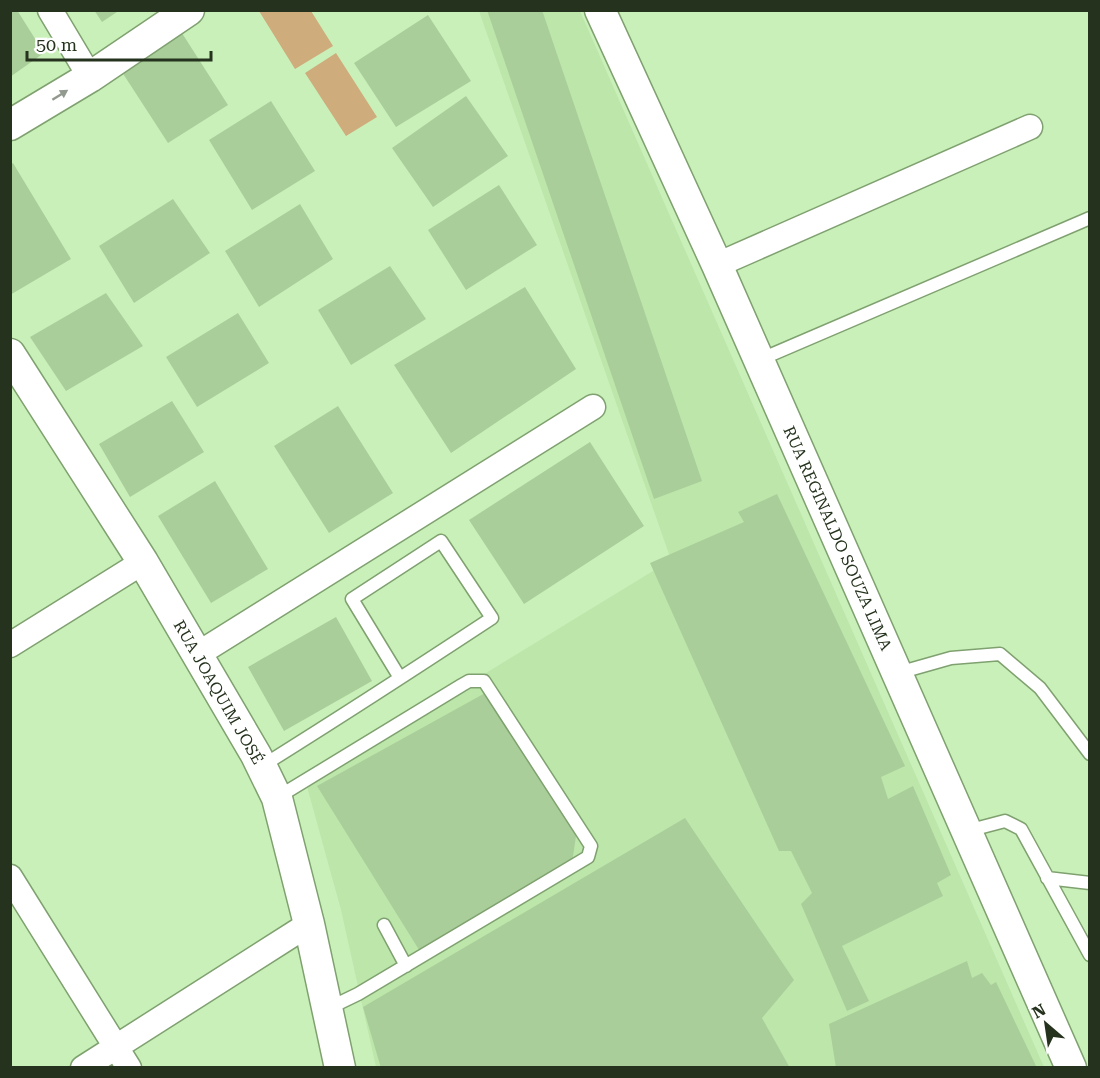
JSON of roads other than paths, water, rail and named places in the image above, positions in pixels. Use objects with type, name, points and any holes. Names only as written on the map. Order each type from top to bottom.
[{"type":"street","points":[[50,10],[90,76]]},
{"type":"street","points":[[10,125],[90,76],[189,10]]},
{"type":"street","name":"RUA REGINALDO SOUZA LIMA","points":[[600,10],[717,265],[1071,1068]]},
{"type":"street","points":[[717,265],[1030,127]]},
{"type":"street","name":"RUA JOAQUIM JOSÉ","points":[[10,354],[143,562],[262,766],[277,798],[309,924],[340,1068]]},
{"type":"street","points":[[198,654],[593,407]]},
{"type":"street","points":[[10,645],[143,562]]},
{"type":"street","points":[[10,877],[129,1068]]},
{"type":"street","points":[[83,1068],[309,924]]},
{"type":"lane","points":[[759,360],[1089,218]]},
{"type":"lane","points":[[262,766],[400,678],[492,618],[441,542],[352,598],[400,678]]},
{"type":"lane","points":[[897,674],[951,658],[1000,654],[1040,688],[1089,754]]},
{"type":"lane","points":[[277,798],[468,681],[484,681],[591,846],[588,857],[358,994],[327,1009]]},
{"type":"lane","points":[[967,831],[1005,820],[1021,829],[1089,955]]},
{"type":"lane","points":[[1047,878],[1089,883]]},
{"type":"lane","points":[[384,925],[406,966]]}]
